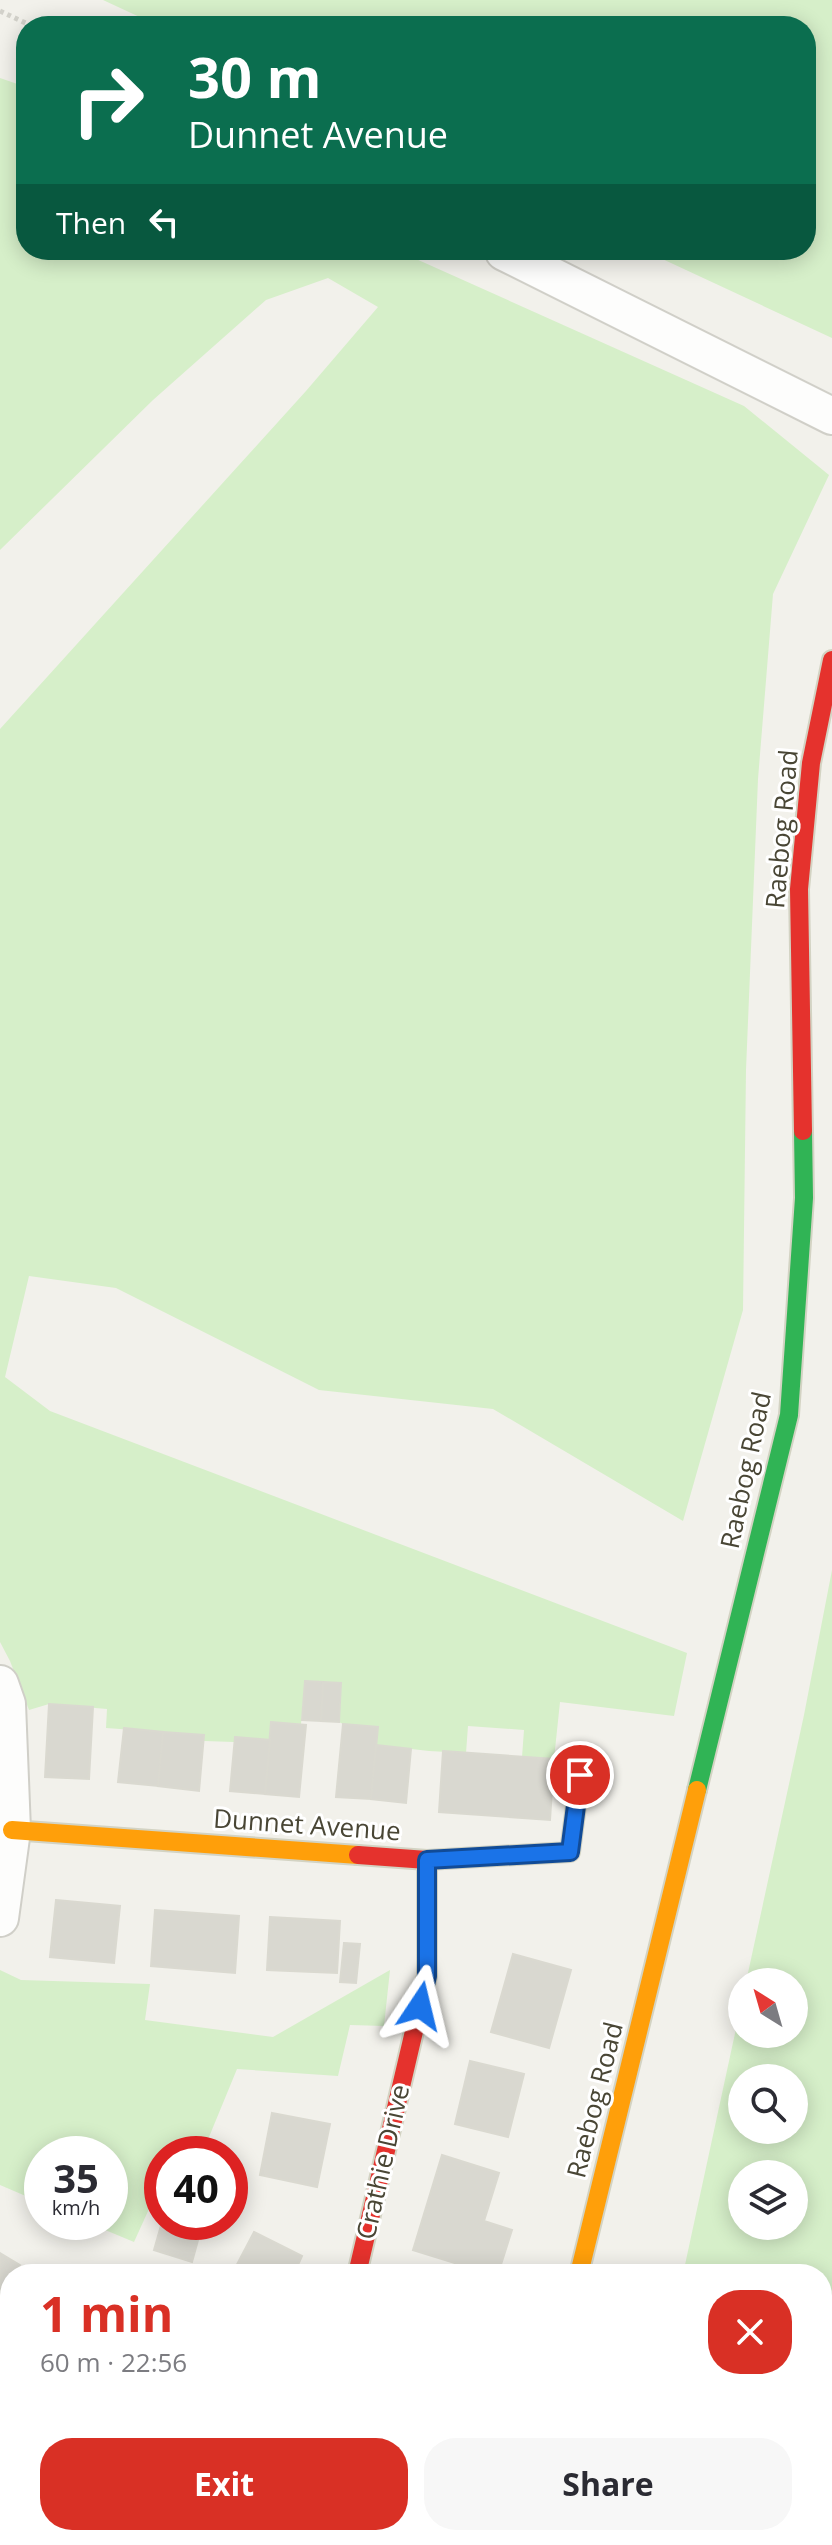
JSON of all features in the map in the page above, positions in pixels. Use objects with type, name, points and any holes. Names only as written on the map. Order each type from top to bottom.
[{"type":"main road","name":"Raebog Road","points":[[581,2264],[789,1415],[804,1198],[799,889],[811,763],[832,660]]},
{"type":"main road","name":"Dunnet Avenue","points":[[12,1830],[427,1860],[570,1852],[580,1775]]},
{"type":"main road","name":"Crathie Drive","points":[[359,2264],[427,1976],[427,1860]]},
{"type":"street","points":[[520,260],[832,416]]},
{"type":"street","points":[[0,1684],[7,1704],[12,1830],[0,1918]]},
{"type":"green space","points":[[103,0],[832,0],[832,338],[664,260],[816,260],[816,16],[137,16]]},
{"type":"green space","points":[[0,78],[16,84],[16,260],[418,260],[744,406],[829,475],[773,594],[758,779],[746,1070],[743,1310],[683,1521],[493,1409],[319,1390],[116,1288],[29,1276],[5,1377],[50,1411],[687,1653],[674,1716],[560,1702],[554,1759],[522,1757],[524,1730],[468,1726],[466,1753],[376,1745],[377,1727],[339,1722],[341,1683],[305,1681],[301,1724],[271,1722],[270,1740],[235,1737],[234,1742],[204,1741],[203,1735],[106,1728],[107,1709],[49,1704],[29,1710],[0,1642],[0,729],[306,391],[378,307],[328,278],[266,300],[153,400],[0,550]]},
{"type":"green space","points":[[832,1570],[832,2264],[685,2264],[728,2066],[728,2144],[808,2144],[808,2064],[728,2064],[732,2048],[808,2048],[808,1968],[749,1968]]},
{"type":"green space","points":[[0,1970],[21,1980],[150,1984],[145,2020],[273,2037],[390,1970],[384,2026],[350,2025],[338,2076],[237,2069],[209,2136],[144,2136],[144,2220],[134,2242],[128,2240],[128,2136],[24,2136],[24,2195],[0,2185]]},
{"type":"building","points":[[305,1681],[323,1682],[321,1721],[302,1720]]},
{"type":"building","points":[[323,1682],[341,1683],[339,1722],[321,1721]]},
{"type":"building","points":[[49,1704],[93,1707],[89,1779],[45,1777]]},
{"type":"building","points":[[271,1722],[306,1725],[299,1797],[265,1794]]},
{"type":"building","points":[[343,1724],[378,1727],[371,1799],[336,1797]]},
{"type":"building","points":[[124,1728],[163,1732],[158,1786],[118,1782]]},
{"type":"building","points":[[163,1732],[204,1735],[199,1791],[158,1786]]},
{"type":"building","points":[[235,1737],[270,1740],[265,1794],[230,1791]]},
{"type":"building","points":[[376,1745],[411,1749],[406,1803],[371,1799]]},
{"type":"building","points":[[443,1751],[554,1759],[550,1820],[439,1812]]},
{"type":"building","points":[[56,1900],[120,1906],[114,1963],[50,1957]]},
{"type":"building","points":[[155,1910],[239,1916],[235,1973],[151,1966]]},
{"type":"building","points":[[270,1917],[340,1921],[337,1973],[267,1970]]},
{"type":"building","points":[[344,1943],[360,1944],[356,1983],[340,1982]]},
{"type":"building","points":[[513,1954],[571,1970],[549,2048],[491,2032]]},
{"type":"building","points":[[470,2061],[524,2074],[508,2137],[455,2124]]},
{"type":"building","points":[[272,2113],[330,2124],[317,2187],[260,2175]]},
{"type":"building","points":[[442,2155],[499,2173],[484,2221],[512,2230],[501,2264],[458,2264],[413,2250]]},
{"type":"building","points":[[254,2232],[302,2256],[298,2264],[237,2264]]},
{"type":"building","points":[[157,2240],[198,2240],[192,2262],[154,2250]]},
{"type":"building","points":[[0,2253],[18,2264],[0,2264]]},
{"type":"traffic: fast","points":[[697,1790],[789,1415],[804,1198],[803,1131]]},
{"type":"traffic: slow","points":[[581,2264],[697,1790]]},
{"type":"traffic: slow","points":[[12,1830],[358,1855]]},
{"type":"traffic: jam","points":[[803,1131],[799,889],[811,763],[832,660]]},
{"type":"traffic: jam","points":[[358,1855],[427,1860],[570,1852],[580,1775]]},
{"type":"traffic: jam","points":[[359,2264],[427,1976],[427,1860]]},
{"type":"route","points":[[420,2006],[427,1976],[427,1860],[570,1852],[580,1775]]}]
